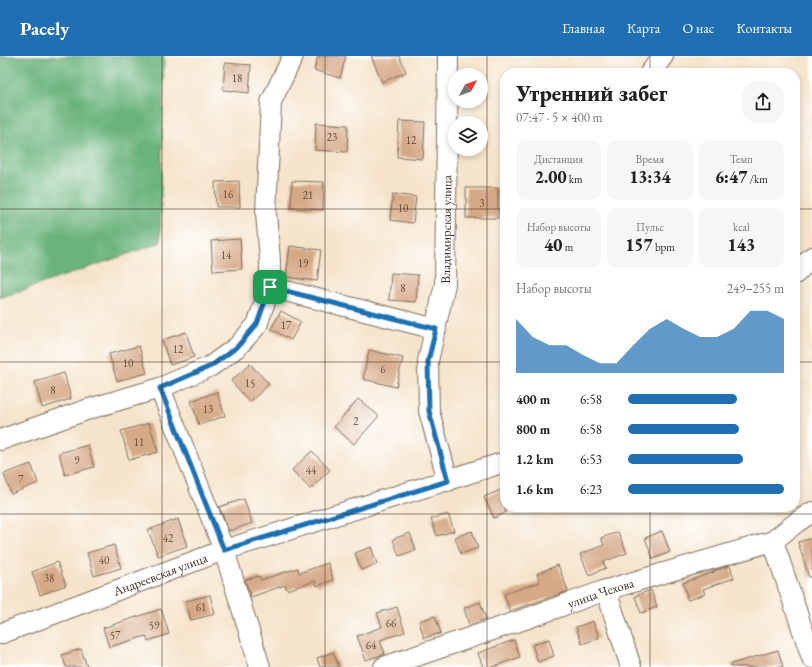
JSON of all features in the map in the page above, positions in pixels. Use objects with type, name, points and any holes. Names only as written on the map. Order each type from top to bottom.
[{"type":"street","points":[[0,440],[89,409],[160,388],[211,366],[237,347],[257,324],[270,287],[270,260],[266,213],[271,102],[293,56]]},
{"type":"street","name":"Владимирская улица","points":[[448,56],[445,284],[428,361],[429,411],[448,481]]},
{"type":"street","points":[[654,68],[663,56]]},
{"type":"street","points":[[800,269],[812,257]]},
{"type":"street","points":[[270,287],[436,329]]},
{"type":"street","points":[[160,388],[224,550],[260,667]]},
{"type":"street","name":"Андреевская улица","points":[[0,634],[224,550],[500,464]]},
{"type":"street","name":"улица Чехова","points":[[384,667],[606,590],[773,541],[812,512]]},
{"type":"street","points":[[773,541],[812,658]]},
{"type":"street","points":[[606,590],[631,667]]},
{"type":"green space","points":[[0,56],[164,56],[160,243],[0,298]]},
{"type":"building","points":[[318,56],[346,56],[340,78],[314,70]]},
{"type":"building","points":[[371,56],[399,56],[406,72],[382,82]]},
{"type":"building","points":[[225,63],[251,65],[249,93],[223,90]]},
{"type":"building","points":[[399,121],[425,122],[423,159],[397,157]]},
{"type":"building","points":[[316,123],[348,125],[347,152],[315,150]]},
{"type":"building","points":[[239,181],[240,207],[216,207],[215,182]]},
{"type":"building","points":[[292,181],[324,182],[323,210],[291,208]]},
{"type":"building","points":[[466,188],[498,188],[498,218],[466,218]]},
{"type":"building","points":[[393,194],[416,197],[413,223],[390,220]]},
{"type":"building","points":[[240,239],[242,269],[213,271],[211,241]]},
{"type":"building","points":[[290,246],[321,250],[317,281],[286,277]]},
{"type":"building","points":[[391,273],[418,275],[416,302],[389,300]]},
{"type":"building","points":[[281,311],[301,322],[291,340],[271,329]]},
{"type":"building","points":[[186,332],[194,357],[170,365],[162,340]]},
{"type":"building","points":[[139,346],[147,373],[117,381],[109,354]]},
{"type":"building","points":[[369,350],[403,358],[396,387],[363,379]]},
{"type":"building","points":[[250,364],[269,384],[250,402],[231,381]]},
{"type":"building","points":[[64,373],[71,399],[42,408],[35,382]]},
{"type":"building","points":[[217,392],[225,416],[199,425],[191,401]]},
{"type":"building","points":[[358,399],[379,416],[354,444],[334,427]]},
{"type":"building","points":[[149,423],[158,452],[129,460],[121,431]]},
{"type":"building","points":[[88,445],[94,467],[65,475],[59,453]]},
{"type":"building","points":[[312,451],[330,470],[310,489],[292,470]]},
{"type":"building","points":[[31,464],[38,483],[11,494],[4,474]]},
{"type":"building","points":[[500,490],[500,512],[505,513],[494,518],[484,497]]},
{"type":"building","points":[[244,499],[252,523],[229,531],[219,507]]},
{"type":"building","points":[[448,514],[454,531],[437,536],[431,519]]},
{"type":"building","points":[[178,519],[187,546],[158,556],[148,530]]},
{"type":"building","points":[[472,531],[478,548],[461,554],[455,537]]},
{"type":"building","points":[[662,531],[670,552],[653,559],[645,538]]},
{"type":"building","points":[[618,532],[627,553],[603,562],[606,568],[589,575],[580,554],[604,545],[601,538]]},
{"type":"building","points":[[410,533],[416,550],[399,556],[393,539]]},
{"type":"building","points":[[812,538],[812,577],[809,577],[798,542]]},
{"type":"building","points":[[114,545],[121,568],[94,576],[87,553]]},
{"type":"building","points":[[371,547],[377,564],[361,570],[355,553]]},
{"type":"building","points":[[57,562],[66,585],[40,595],[32,572]]},
{"type":"building","points":[[328,563],[333,580],[317,586],[315,581],[287,590],[285,585],[251,597],[245,580],[259,576],[261,580],[298,568],[299,573]]},
{"type":"building","points":[[558,565],[568,591],[510,611],[504,594],[540,582],[537,574]]},
{"type":"building","points":[[730,566],[734,578],[703,589],[705,594],[688,600],[683,583]]},
{"type":"building","points":[[651,590],[657,607],[641,613],[635,596]]},
{"type":"building","points":[[210,595],[215,614],[191,620],[186,601]]},
{"type":"building","points":[[480,602],[486,619],[469,625],[464,608]]},
{"type":"building","points":[[397,607],[405,632],[380,640],[385,654],[366,660],[357,636],[382,627],[377,613]]},
{"type":"building","points":[[161,609],[169,634],[148,641],[146,636],[109,647],[103,628]]},
{"type":"building","points":[[435,616],[441,633],[424,638],[419,621]]},
{"type":"building","points":[[593,621],[599,638],[582,644],[576,627]]},
{"type":"building","points":[[549,639],[554,656],[538,662],[532,645]]},
{"type":"building","points":[[514,640],[520,657],[492,667],[483,667],[478,653]]},
{"type":"building","points":[[81,649],[87,667],[66,667],[62,655]]},
{"type":"building","points":[[778,650],[783,667],[731,667],[731,664]]},
{"type":"building","points":[[333,652],[339,667],[320,667],[317,658]]},
{"type":"route","points":[[270,287],[436,329],[428,361],[429,411],[448,481],[224,550],[160,388],[211,366],[237,347],[257,324],[270,287]]}]
